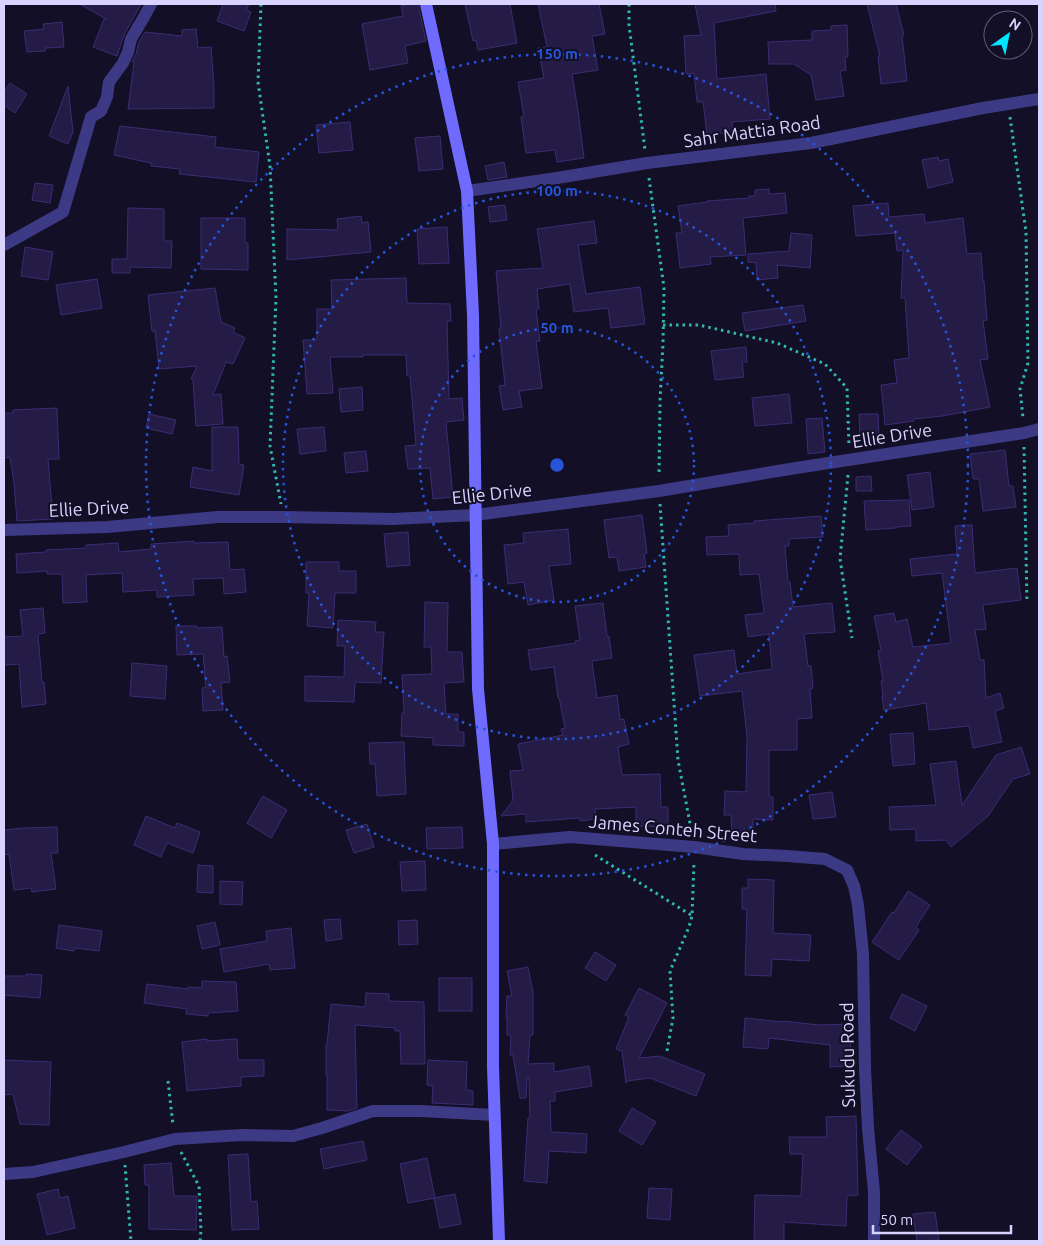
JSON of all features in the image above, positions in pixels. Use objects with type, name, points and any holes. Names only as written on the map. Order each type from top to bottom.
[{"type":"main road","points":[[426,4],[467,191],[473,315],[478,689],[493,844],[494,1115],[498,1241]]},
{"type":"street","points":[[4,245],[63,212],[91,117],[101,111],[107,97],[109,82],[123,63],[131,39],[151,4]]},
{"type":"street","name":"Sahr Mattia Road","points":[[467,191],[646,163],[811,143],[984,108],[1039,99]]},
{"type":"street","name":"Ellie Drive","points":[[4,530],[106,527],[218,517],[393,519],[475,515],[659,491],[1024,433],[1039,429]]},
{"type":"street","name":"James Conteh Street","points":[[493,844],[570,837],[694,847],[742,854],[825,859],[847,870]]},
{"type":"street","name":"Sukudu Road","points":[[847,870],[854,886],[858,905],[863,954],[865,1068],[874,1192],[874,1241]]},
{"type":"street","points":[[4,1174],[33,1172],[175,1139],[242,1135],[293,1136],[373,1110],[494,1115]]},
{"type":"path","points":[[261,4],[258,82],[270,166],[276,298],[270,446],[283,517]]},
{"type":"path","points":[[629,4],[629,25],[646,163],[664,288],[659,491],[678,760],[694,847],[692,916],[670,972],[673,1018],[667,1050]]},
{"type":"path","points":[[1008,104],[1026,232],[1028,364],[1020,389],[1024,433],[1027,603]]},
{"type":"path","points":[[663,325],[699,325],[777,343],[825,364],[847,388],[849,460],[840,558],[852,638]]},
{"type":"path","points":[[591,852],[692,916]]},
{"type":"path","points":[[168,1081],[175,1139],[199,1186],[200,1241]]},
{"type":"path","points":[[124,1152],[131,1241]]},
{"type":"building","points":[[80,4],[141,4],[124,35],[117,56],[93,47],[104,19],[106,19]]},
{"type":"building","points":[[223,4],[249,4],[246,10],[251,12],[244,31],[217,21]]},
{"type":"building","points":[[418,4],[426,41],[405,46],[408,63],[370,70],[362,24],[403,16],[401,6]]},
{"type":"building","points":[[465,4],[510,4],[517,43],[478,50],[476,40],[473,41]]},
{"type":"building","points":[[538,4],[599,4],[605,34],[592,36],[598,70],[572,74],[584,158],[557,162],[555,150],[526,153],[521,117],[524,116],[518,82],[544,78],[538,48],[547,47]]},
{"type":"building","points":[[695,4],[775,4],[776,11],[714,23],[717,79],[766,74],[770,119],[732,122],[733,132],[707,135],[703,102],[697,102],[694,73],[686,74],[684,36],[701,35]]},
{"type":"building","points":[[867,4],[896,4],[904,35],[902,36],[907,81],[881,84],[878,56],[880,56]]},
{"type":"building","points":[[62,22],[64,47],[45,48],[45,51],[27,52],[24,31],[44,29],[43,24]]},
{"type":"building","points":[[847,25],[848,57],[845,57],[846,70],[840,71],[844,96],[816,100],[811,75],[794,64],[769,64],[768,42],[812,40],[812,31],[831,30],[831,26]]},
{"type":"building","points":[[196,29],[198,48],[211,47],[214,108],[128,109],[134,62],[132,62],[139,42],[145,32],[182,36],[182,30]]},
{"type":"building","points":[[10,83],[27,94],[15,113],[4,105],[4,92]]},
{"type":"building","points":[[68,86],[73,132],[68,144],[49,136]]},
{"type":"building","points":[[350,122],[353,150],[319,153],[316,125]]},
{"type":"building","points":[[120,126],[216,137],[215,147],[259,152],[256,182],[179,174],[180,169],[151,166],[151,163],[114,155]]},
{"type":"building","points":[[440,136],[443,169],[419,171],[415,138]]},
{"type":"building","points":[[938,157],[939,161],[948,159],[953,182],[928,188],[922,160]]},
{"type":"building","points":[[504,162],[507,177],[488,180],[485,166]]},
{"type":"building","points":[[35,183],[53,185],[50,203],[32,200]]},
{"type":"building","points":[[769,189],[769,194],[785,193],[787,213],[743,218],[746,255],[710,257],[711,264],[680,268],[676,233],[682,233],[678,206],[707,201],[749,198],[749,196],[755,196],[755,190]]},
{"type":"building","points":[[888,203],[889,217],[924,214],[925,223],[963,218],[967,254],[981,253],[987,320],[983,321],[988,359],[980,360],[990,407],[885,425],[881,385],[897,383],[894,360],[909,358],[905,298],[901,298],[903,250],[897,251],[895,233],[856,236],[853,206]]},
{"type":"building","points":[[505,205],[507,220],[490,222],[488,207]]},
{"type":"building","points":[[128,208],[164,209],[164,241],[172,241],[171,268],[130,267],[130,273],[112,273],[112,259],[127,259]]},
{"type":"building","points":[[361,216],[362,223],[368,222],[371,252],[287,260],[287,229],[338,230],[337,219]]},
{"type":"building","points":[[201,218],[245,218],[245,243],[248,243],[248,270],[201,269]]},
{"type":"building","points":[[594,221],[597,243],[578,245],[586,294],[640,287],[645,324],[611,328],[608,308],[574,312],[570,284],[537,289],[539,309],[536,309],[540,341],[536,341],[542,388],[519,391],[522,407],[503,410],[499,386],[505,385],[496,271],[543,268],[537,229]]},
{"type":"building","points":[[447,227],[449,263],[419,264],[417,229]]},
{"type":"building","points":[[791,233],[812,235],[810,268],[777,265],[778,278],[757,280],[756,263],[748,262],[748,254],[789,251]]},
{"type":"building","points":[[25,247],[53,252],[48,280],[21,276]]},
{"type":"building","points":[[406,278],[407,303],[450,304],[451,321],[447,321],[449,399],[462,398],[464,420],[446,422],[453,497],[433,499],[430,468],[408,469],[405,446],[416,445],[410,376],[407,376],[406,355],[330,357],[333,393],[307,394],[303,340],[317,340],[317,309],[332,309],[331,280]]},
{"type":"building","points":[[97,279],[102,308],[61,315],[56,285]]},
{"type":"building","points":[[215,288],[221,322],[235,328],[233,332],[245,338],[233,364],[226,362],[213,395],[221,394],[223,424],[196,426],[193,380],[191,379],[197,366],[159,369],[155,331],[152,331],[148,295]]},
{"type":"building","points":[[803,305],[806,321],[745,331],[742,313]]},
{"type":"building","points":[[746,347],[747,362],[742,362],[744,377],[715,380],[711,351]]},
{"type":"building","points":[[362,387],[363,410],[341,412],[339,389]]},
{"type":"building","points":[[789,394],[792,423],[755,426],[752,398]]},
{"type":"building","points":[[57,408],[59,459],[48,459],[53,519],[17,521],[10,457],[4,458],[4,413],[13,413],[13,410]]},
{"type":"building","points":[[149,414],[176,420],[172,434],[146,428]]},
{"type":"building","points":[[859,414],[878,414],[879,437],[860,438]]},
{"type":"building","points":[[822,418],[825,452],[808,454],[806,419]]},
{"type":"building","points":[[212,427],[238,427],[239,464],[244,465],[239,495],[190,487],[193,467],[212,471]]},
{"type":"building","points":[[324,427],[326,451],[300,454],[297,429]]},
{"type":"building","points":[[1005,450],[1009,486],[1013,486],[1016,507],[983,511],[979,479],[973,479],[970,454]]},
{"type":"building","points":[[366,451],[368,471],[346,473],[344,453]]},
{"type":"building","points":[[930,472],[934,507],[912,510],[907,475]]},
{"type":"building","points":[[871,476],[872,491],[856,491],[856,477]]},
{"type":"building","points":[[909,500],[911,526],[866,530],[864,501]]},
{"type":"building","points":[[642,515],[647,553],[644,554],[646,567],[619,571],[617,557],[609,558],[604,520]]},
{"type":"building","points":[[821,516],[823,537],[789,539],[789,546],[785,546],[788,582],[790,582],[793,607],[832,603],[835,632],[804,634],[808,666],[811,666],[813,688],[810,689],[812,718],[797,719],[797,750],[769,750],[769,797],[773,797],[773,820],[753,819],[753,836],[732,836],[731,815],[724,815],[725,791],[746,792],[747,737],[742,691],[700,696],[694,655],[734,650],[737,674],[772,669],[769,634],[748,637],[745,615],[764,613],[759,574],[740,575],[739,554],[707,555],[706,537],[729,536],[728,525]]},
{"type":"building","points":[[972,525],[975,573],[1017,568],[1021,600],[983,605],[986,629],[975,630],[980,660],[984,660],[986,698],[1000,693],[1004,708],[995,711],[1002,742],[973,748],[969,726],[929,730],[926,703],[884,710],[881,681],[883,681],[878,651],[881,650],[874,616],[894,613],[896,622],[907,619],[913,647],[951,643],[942,573],[912,576],[910,559],[957,554],[955,526]]},
{"type":"building","points":[[568,529],[571,564],[549,566],[554,600],[528,605],[524,582],[508,584],[504,545],[524,543],[523,533]]},
{"type":"building","points":[[408,532],[410,565],[387,567],[384,534]]},
{"type":"building","points":[[194,541],[194,543],[228,542],[230,570],[244,569],[246,592],[224,594],[223,578],[193,579],[194,595],[157,597],[157,590],[123,592],[122,573],[86,575],[87,602],[63,603],[62,574],[47,574],[47,571],[17,573],[16,554],[86,548],[86,545],[118,543],[119,552],[151,549],[151,544]]},
{"type":"building","points":[[306,562],[339,562],[339,571],[356,571],[356,593],[335,593],[333,628],[307,626],[309,593],[306,593]]},
{"type":"building","points":[[425,602],[448,603],[447,652],[462,652],[464,682],[444,683],[446,714],[458,714],[458,732],[464,732],[464,746],[433,745],[433,738],[401,736],[402,713],[404,713],[402,675],[432,674],[431,647],[424,647]]},
{"type":"building","points":[[603,603],[612,658],[592,661],[597,698],[617,695],[620,720],[624,719],[629,744],[618,747],[622,775],[660,774],[661,807],[668,807],[668,827],[636,826],[636,807],[595,809],[596,819],[580,821],[580,818],[526,822],[526,814],[501,816],[513,800],[510,771],[523,770],[518,744],[563,735],[561,729],[565,728],[558,698],[554,667],[531,670],[528,650],[576,643],[575,641],[580,640],[575,606]]},
{"type":"building","points":[[43,608],[45,633],[38,634],[46,704],[22,707],[19,664],[4,665],[4,637],[23,636],[20,610]]},
{"type":"building","points":[[338,620],[376,622],[375,632],[384,632],[381,683],[355,682],[354,702],[305,701],[305,676],[344,677],[345,646],[337,646]]},
{"type":"building","points":[[176,626],[197,626],[197,628],[222,627],[224,657],[227,656],[230,682],[221,683],[223,710],[203,711],[202,688],[206,687],[203,654],[177,655]]},
{"type":"building","points":[[132,663],[167,666],[165,699],[130,696]]},
{"type":"building","points":[[913,733],[915,764],[893,766],[890,734]]},
{"type":"building","points":[[404,742],[406,794],[377,796],[375,764],[370,764],[369,743]]},
{"type":"building","points":[[1021,747],[1030,774],[1013,779],[988,816],[951,847],[946,840],[916,841],[916,829],[890,830],[889,807],[936,805],[930,764],[956,761],[962,805],[996,755]]},
{"type":"building","points":[[832,792],[836,817],[813,819],[809,795]]},
{"type":"building","points":[[263,796],[287,810],[271,838],[247,823]]},
{"type":"building","points":[[146,816],[175,828],[177,823],[200,832],[193,853],[167,843],[161,857],[134,845]]},
{"type":"building","points":[[367,824],[374,847],[354,853],[346,830]]},
{"type":"building","points":[[57,827],[58,853],[51,853],[56,889],[32,892],[31,888],[14,890],[9,854],[4,855],[4,830]]},
{"type":"building","points":[[462,827],[463,848],[427,849],[426,828]]},
{"type":"building","points":[[425,861],[426,890],[402,891],[400,862]]},
{"type":"building","points":[[198,865],[213,866],[213,893],[197,892]]},
{"type":"building","points":[[748,879],[774,880],[773,933],[811,935],[809,961],[772,959],[771,976],[745,975],[747,909],[742,909],[742,888],[748,888]]},
{"type":"building","points":[[220,881],[243,882],[242,905],[220,904]]},
{"type":"building","points":[[908,891],[930,905],[916,927],[919,930],[899,960],[872,942]]},
{"type":"building","points":[[340,919],[342,939],[326,941],[324,920]]},
{"type":"building","points":[[417,920],[418,944],[399,945],[398,921]]},
{"type":"building","points":[[215,922],[220,945],[202,949],[197,926]]},
{"type":"building","points":[[59,925],[102,931],[99,951],[75,948],[74,951],[56,948]]},
{"type":"building","points":[[291,928],[295,968],[270,970],[269,964],[224,972],[220,949],[267,941],[266,931]]},
{"type":"building","points":[[595,952],[616,965],[606,981],[585,968]]},
{"type":"building","points":[[528,967],[533,992],[533,1035],[530,1035],[528,1064],[554,1063],[554,1072],[589,1066],[592,1086],[555,1092],[555,1101],[550,1101],[551,1132],[587,1134],[586,1153],[549,1151],[547,1183],[524,1181],[528,1118],[530,1118],[529,1078],[527,1079],[526,1098],[520,1098],[513,1055],[510,1055],[511,1035],[507,1035],[507,996],[512,996],[507,971]]},
{"type":"building","points":[[26,974],[42,975],[40,998],[4,995],[4,976],[26,976]]},
{"type":"building","points":[[439,978],[472,978],[472,1011],[439,1011]]},
{"type":"building","points":[[202,981],[236,982],[238,1011],[208,1013],[208,1016],[186,1014],[187,1009],[144,1003],[147,984],[188,989],[188,987],[202,988]]},
{"type":"building","points":[[639,988],[667,1003],[639,1058],[660,1056],[705,1074],[696,1096],[650,1078],[627,1081],[626,1083],[622,1051],[616,1049],[629,1017],[625,1015]]},
{"type":"building","points":[[366,993],[389,994],[389,1001],[424,1002],[425,1064],[401,1064],[400,1031],[395,1031],[395,1028],[355,1025],[357,1108],[348,1111],[327,1110],[326,1044],[331,1004],[365,1007]]},
{"type":"building","points":[[902,994],[927,1006],[915,1031],[890,1018]]},
{"type":"building","points":[[745,1018],[819,1025],[850,1024],[851,1066],[830,1067],[830,1045],[769,1038],[768,1049],[743,1047]]},
{"type":"building","points":[[207,1039],[207,1041],[237,1039],[238,1060],[264,1060],[264,1076],[241,1077],[241,1086],[187,1091],[182,1042]]},
{"type":"building","points":[[4,1060],[51,1062],[49,1125],[20,1124],[13,1094],[4,1095]]},
{"type":"building","points":[[428,1060],[467,1062],[466,1090],[473,1091],[473,1105],[432,1103],[433,1086],[427,1085]]},
{"type":"building","points":[[632,1108],[656,1122],[642,1145],[619,1131]]},
{"type":"building","points":[[856,1116],[858,1195],[847,1196],[846,1226],[784,1222],[784,1241],[754,1241],[755,1195],[801,1196],[803,1154],[790,1154],[789,1137],[827,1137],[826,1117]]},
{"type":"building","points":[[901,1130],[922,1146],[907,1165],[886,1149]]},
{"type":"building","points":[[363,1141],[367,1160],[324,1169],[320,1149]]},
{"type":"building","points":[[248,1154],[251,1202],[257,1201],[259,1229],[232,1230],[228,1155]]},
{"type":"building","points":[[427,1158],[435,1198],[408,1203],[400,1164]]},
{"type":"building","points":[[171,1163],[174,1196],[197,1196],[196,1230],[149,1229],[149,1185],[145,1185],[144,1165]]},
{"type":"building","points":[[649,1188],[672,1189],[670,1220],[647,1218]]},
{"type":"building","points":[[58,1189],[60,1198],[68,1196],[75,1228],[47,1235],[37,1194]]},
{"type":"building","points":[[455,1194],[461,1224],[440,1228],[434,1198]]},
{"type":"building","points":[[935,1212],[939,1240],[917,1241],[913,1214]]}]
